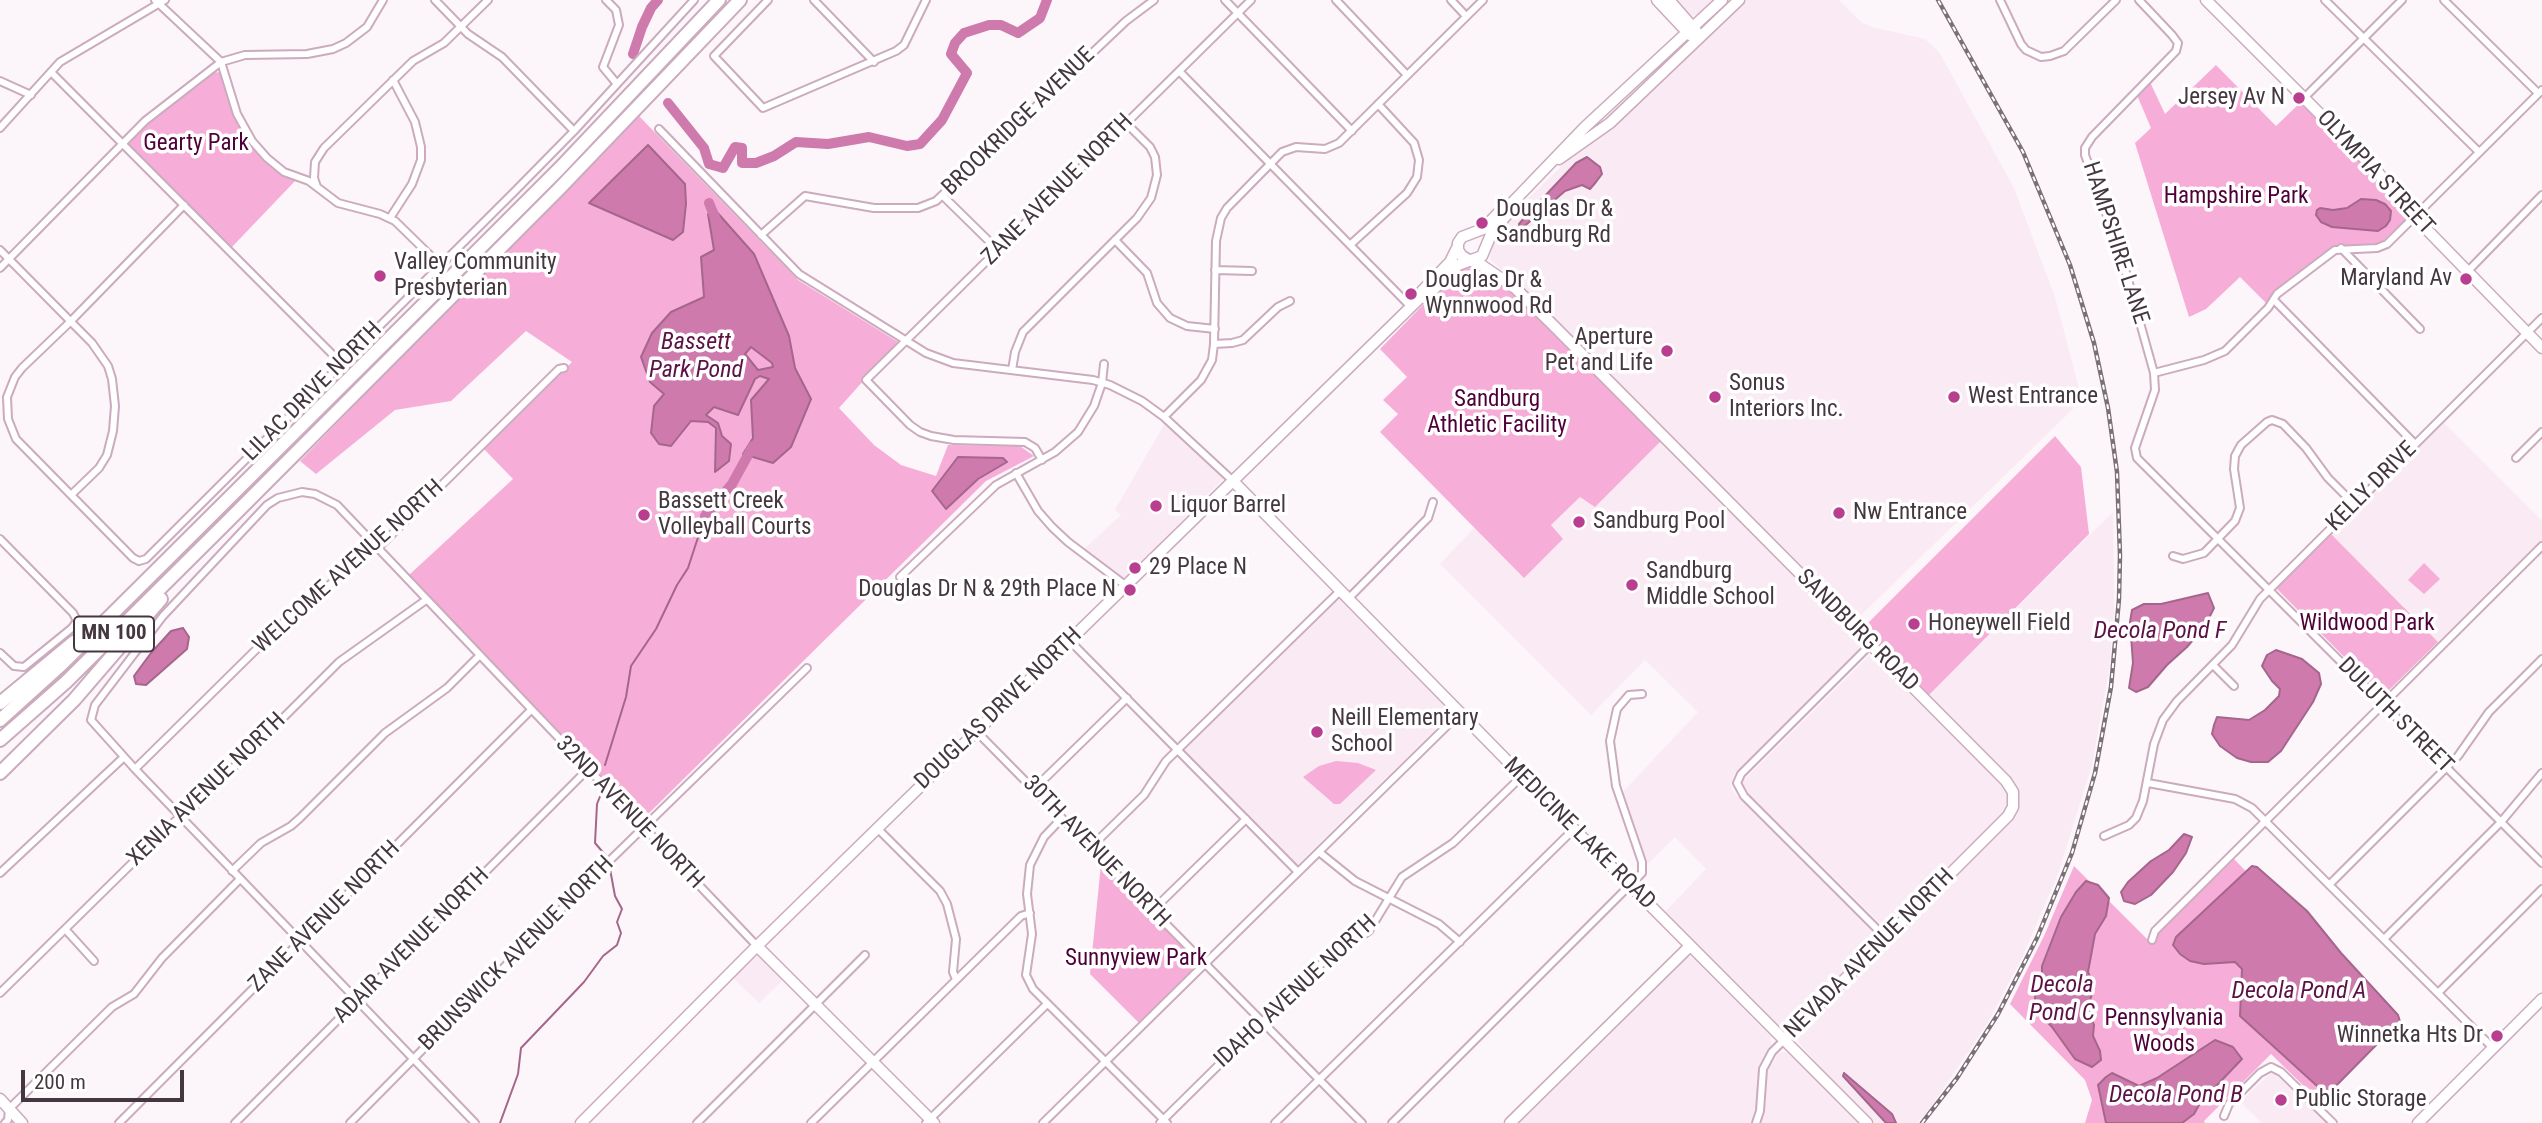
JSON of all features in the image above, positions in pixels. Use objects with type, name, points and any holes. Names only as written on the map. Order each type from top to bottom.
[{"type":"highway","name":"MN 100","points":[[0,720],[136,591],[550,177],[719,0]]},
{"type":"highway","name":"MN 100","points":[[0,740],[66,682],[559,190],[740,0]]},
{"type":"highway","points":[[0,773],[74,700],[164,595],[197,561],[225,524]]},
{"type":"highway","points":[[0,703],[136,591]]},
{"type":"street","points":[[0,268],[156,111],[221,62],[245,55],[307,54],[334,49],[346,44],[367,27],[383,0]]},
{"type":"street","points":[[435,0],[460,27],[502,57],[574,131]]},
{"type":"street","points":[[317,187],[314,170],[319,155],[413,61],[444,43],[488,0]]},
{"type":"street","points":[[606,0],[616,10],[619,25],[603,68],[617,84]]},
{"type":"street","name":"LILAC DRIVE NORTH","points":[[71,495],[133,558],[139,561],[145,559],[574,131],[694,0]]},
{"type":"street","points":[[768,0],[713,56],[763,108],[874,62],[904,45],[926,0]]},
{"type":"street","points":[[814,0],[874,62]]},
{"type":"street","name":"BROOKRIDGE AVENUE","points":[[761,235],[804,196],[862,207],[909,209],[928,205],[943,196],[1126,20],[1154,0]]},
{"type":"street","points":[[1225,0],[1352,131]]},
{"type":"street","name":"ZANE AVENUE NORTH","points":[[1042,460],[1035,448],[1025,442],[954,440],[920,432],[901,417],[866,380],[1251,0]]},
{"type":"street","points":[[1336,0],[1407,75]]},
{"type":"street","points":[[1451,0],[1466,16]]},
{"type":"street","points":[[1164,417],[1205,376],[1212,360],[1216,241],[1222,218],[1235,199],[1282,152],[1296,147],[1333,147],[1483,0]]},
{"type":"street","points":[[1657,0],[1694,34]]},
{"type":"street","points":[[1669,0],[1694,34]]},
{"type":"street","name":"DOUGLAS DRIVE NORTH","points":[[1694,34],[1722,0]]},
{"type":"street","name":"DOUGLAS DRIVE NORTH","points":[[581,1123],[877,828],[1420,298],[1422,292],[1450,262],[1462,237],[1487,226],[1553,163],[1564,148],[1593,120],[1694,34],[1739,0]]},
{"type":"street","points":[[2000,0],[2021,44],[2026,50],[2041,57],[2064,51],[2116,0]]},
{"type":"street","name":"HAMPSHIRE LANE","points":[[2135,448],[2155,390],[2154,373],[2120,251],[2085,155],[2085,148],[2092,137],[2176,51],[2178,43],[2139,0]]},
{"type":"street","name":"OLYMPIA STREET","points":[[2206,0],[2377,171],[2400,202],[2542,348]]},
{"type":"street","points":[[2325,0],[2479,152]]},
{"type":"street","points":[[2305,97],[2402,0]]},
{"type":"street","points":[[2154,373],[2204,360],[2225,351],[2268,308],[2277,294],[2341,248],[2382,247],[2540,92],[2444,0]]},
{"type":"street","points":[[0,128],[69,56],[114,32],[160,1],[221,62],[237,114],[260,151],[284,172],[309,181],[338,203],[390,218],[440,265]]},
{"type":"street","points":[[1179,71],[1411,307]]},
{"type":"street","points":[[51,72],[342,364]]},
{"type":"street","points":[[390,218],[412,184],[421,160],[415,122],[393,80]]},
{"type":"street","points":[[0,81],[31,95]]},
{"type":"street","points":[[1350,245],[1414,186],[1419,170],[1414,143],[1378,104]]},
{"type":"street","points":[[1012,370],[1014,352],[1023,332],[1145,209],[1151,198],[1157,175],[1153,152],[1126,123]]},
{"type":"street","name":"MEDICINE LAKE ROAD","points":[[659,129],[799,274],[926,353],[946,361],[1102,383],[1134,396],[1164,417],[1233,481],[1867,1123]]},
{"type":"street","points":[[2467,272],[2542,195]]},
{"type":"street","points":[[943,196],[998,250]]},
{"type":"street","name":"DOUGLAS DRIVE NORTH","points":[[1420,298],[1426,297],[1458,265],[1482,257],[1492,232],[1511,210],[1511,204]]},
{"type":"street","points":[[0,250],[70,322],[92,343],[108,366],[115,393],[115,406],[107,455],[99,468],[71,495],[16,439],[11,429],[7,408],[15,377],[70,322],[184,205]]},
{"type":"street","points":[[1472,233],[1483,238],[1485,247]]},
{"type":"street","points":[[1115,240],[1147,273],[1157,303],[1170,318],[1186,326],[1215,329]]},
{"type":"street","points":[[1458,246],[1462,256],[1473,260]]},
{"type":"street","name":"SANDBURG ROAD","points":[[1485,247],[1490,261],[1515,288]]},
{"type":"street","points":[[2341,248],[2420,329]]},
{"type":"street","name":"SANDBURG ROAD","points":[[1473,260],[1515,288],[2006,781],[2013,792],[2014,800]]},
{"type":"street","points":[[1215,270],[1252,271]]},
{"type":"street","points":[[2274,300],[2416,444]]},
{"type":"street","points":[[1214,344],[1243,340],[1278,307],[1290,301]]},
{"type":"street","name":"KELLY DRIVE","points":[[2104,836],[2129,825],[2136,818],[2148,783],[2154,744],[2163,720],[2232,645],[2251,611],[2354,504],[2542,318]]},
{"type":"street","points":[[900,577],[983,495],[1059,449],[1078,432],[1094,406],[1102,383],[1104,364]]},
{"type":"street","name":"WELCOME AVENUE NORTH","points":[[135,769],[285,621],[334,581],[369,546],[376,547],[383,542],[559,369],[564,368]]},
{"type":"street","points":[[2173,556],[2183,559],[2204,553],[2231,526],[2238,514],[2234,463],[2237,451],[2262,425],[2272,420],[2283,424],[2302,443],[2319,468],[2354,504]]},
{"type":"street","points":[[2516,457],[2542,432]]},
{"type":"street","name":"DULUTH STREET","points":[[2135,448],[2137,458],[2542,863]]},
{"type":"street","points":[[1016,473],[1038,511],[1052,527],[1125,585]]},
{"type":"street","name":"32ND AVENUE NORTH","points":[[124,757],[91,720],[95,705],[163,616],[267,505],[289,494],[302,492],[327,499],[337,505],[757,946],[930,1122]]},
{"type":"street","points":[[1091,847],[1144,795],[1161,768],[1178,750],[1428,518],[1433,502]]},
{"type":"street","points":[[0,539],[73,612],[77,621],[30,664],[19,668],[0,653]]},
{"type":"street","points":[[2152,940],[2158,929],[2542,546]]},
{"type":"street","name":"XENIA AVENUE NORTH","points":[[0,993],[339,662],[426,600]]},
{"type":"street","points":[[1069,640],[1298,872]]},
{"type":"street","points":[[1870,645],[1741,774],[1737,783],[1740,792],[1886,938]]},
{"type":"street","points":[[232,871],[261,843],[291,826],[385,733],[447,688],[479,656]]},
{"type":"street","points":[[2329,885],[2467,747],[2489,712],[2542,659]]},
{"type":"street","points":[[2214,666],[2234,686]]},
{"type":"street","name":"BRUNSWICK AVENUE NORTH","points":[[349,1123],[807,668]]},
{"type":"street","points":[[1392,1123],[1640,877],[1643,867],[1616,786],[1610,741],[1617,709],[1629,695],[1642,694]]},
{"type":"street","points":[[1034,789],[1127,698]]},
{"type":"street","name":"ZANE AVENUE NORTH","points":[[119,1123],[531,710]]},
{"type":"street","points":[[1043,1123],[1460,713]]},
{"type":"street","name":"30TH AVENUE NORTH","points":[[976,731],[1362,1123]]},
{"type":"street","points":[[0,873],[124,757],[475,1123]]},
{"type":"street","name":"ADAIR AVENUE NORTH","points":[[235,1123],[588,769]]},
{"type":"street","points":[[2384,939],[2501,822],[2542,773]]},
{"type":"street","name":"IDAHO AVENUE NORTH","points":[[1163,1122],[1328,958],[1369,931],[1402,877],[1453,844],[1522,776]]},
{"type":"street","points":[[2148,783],[2235,799],[2252,808],[2493,1048]]},
{"type":"street","name":"NEVADA AVENUE NORTH","points":[[1756,1123],[1760,1111],[1763,1069],[1772,1052],[2008,816],[2014,800]]},
{"type":"street","points":[[1062,818],[1044,837],[1030,865],[1027,882],[1032,934],[1026,975],[1033,989],[1163,1122]]},
{"type":"street","points":[[1153,910],[1246,820]]},
{"type":"street","points":[[877,828],[940,891],[947,904],[956,939],[953,972],[956,979]]},
{"type":"street","points":[[1275,1123],[1574,829]]},
{"type":"street","points":[[1319,852],[1342,872],[1438,924],[1460,942]]},
{"type":"street","points":[[5,1123],[9,1109],[113,1007],[134,994],[162,958],[240,879]]},
{"type":"street","points":[[2438,993],[2542,889]]},
{"type":"street","points":[[811,1123],[1021,916],[1030,913]]},
{"type":"street","points":[[65,929],[94,961]]},
{"type":"street","points":[[1510,1123],[1690,946]]},
{"type":"street","points":[[697,1123],[865,955]]},
{"type":"street","points":[[2418,1123],[2542,999]]},
{"type":"street","points":[[930,1122],[1047,1004]]},
{"type":"street","points":[[2224,1116],[2229,1104],[2260,1073],[2271,1068],[2281,1072],[2333,1123]]},
{"type":"street","points":[[0,1100],[22,1123]]},
{"type":"shaded area","points":[[1673,0],[1714,0],[1698,15],[1692,16],[1686,14]]},
{"type":"shaded area","points":[[1743,0],[1839,0],[1861,22],[1925,39],[1939,52],[2014,188],[2055,297],[2082,400],[1853,623],[1536,301],[1490,259],[1493,240],[1503,223],[1572,156],[1608,130]]},
{"type":"shaded area","points":[[2443,422],[2542,521],[2542,541],[2438,642],[2331,534]]},
{"type":"shaded area","points":[[1165,423],[1191,445],[1223,479],[1126,577],[1120,577],[1082,551],[1121,515],[1115,510]]},
{"type":"shaded area","points":[[1661,441],[1860,643],[1859,649],[1732,779],[1731,788],[1735,794],[1875,935],[1874,943],[1784,1029],[1665,912],[1706,869],[1675,837],[1648,864],[1622,793],[1698,712],[1645,660],[1591,715],[1440,564],[1475,527],[1524,577],[1563,539],[1550,526],[1580,497],[1595,506]]},
{"type":"shaded area","points":[[2113,512],[2114,612],[2109,670],[2092,765],[2058,874],[2021,960],[1985,1027],[1930,1108],[1917,1123],[1876,1123],[1798,1042],[1798,1035],[2012,820],[2019,805],[2019,794],[2013,780],[1929,695]]},
{"type":"shaded area","name":"Neill Elementary School","points":[[1338,599],[1342,600],[1451,714],[1298,864],[1185,752],[1185,747]]},
{"type":"shaded area","points":[[1870,655],[2005,788],[2008,797],[2005,811],[1885,928],[1743,788],[1741,783]]},
{"type":"shaded area","points":[[758,954],[784,979],[759,1003],[733,978]]},
{"type":"shaded area","points":[[1689,957],[1771,1037],[1771,1045],[1758,1073],[1757,1104],[1751,1123],[1516,1123],[1683,959]]},
{"type":"shaded area","points":[[1779,1053],[1788,1053],[1857,1123],[1760,1123],[1764,1113],[1766,1078],[1770,1066]]},
{"type":"shaded area","points":[[2271,1073],[2326,1123],[2262,1123],[2240,1102]]},
{"type":"green space","name":"Hampshire Park","points":[[2216,65],[2276,126],[2302,101],[2375,175],[2407,218],[2381,243],[2340,246],[2327,251],[2276,290],[2267,304],[2240,277],[2206,309],[2189,317],[2135,143],[2151,128],[2137,95],[2150,82],[2165,114]]},
{"type":"green space","name":"Gearty Park","points":[[219,72],[230,107],[246,137],[270,165],[296,180],[231,248],[129,144],[141,128],[162,110],[213,73]]},
{"type":"green space","points":[[638,115],[798,280],[898,342],[839,408],[874,445],[901,465],[936,476],[948,445],[1020,446],[1034,456],[986,481],[643,819],[409,575],[513,479],[484,449],[572,362],[526,331],[451,401],[395,410],[316,474],[300,461]]},
{"type":"green space","name":"Sandburg Athletic Facility","points":[[1475,265],[1503,283],[1661,441],[1595,507],[1580,497],[1551,525],[1563,539],[1524,578],[1380,432],[1398,414],[1383,400],[1407,377],[1380,349],[1457,270]]},
{"type":"green space","points":[[2055,436],[2081,467],[2089,534],[1929,695],[1863,628]]},
{"type":"green space","name":"Wildwood Park","points":[[2331,534],[2438,642],[2383,696],[2276,588]]},
{"type":"green space","points":[[2424,563],[2440,579],[2424,594],[2408,580]]},
{"type":"green space","points":[[1336,761],[1358,763],[1376,770],[1340,804],[1334,804],[1303,777],[1319,766]]},
{"type":"green space","name":"Pennsylvania Woods","points":[[2234,859],[2393,1022],[2318,1100],[2271,1054],[2204,1121],[2205,1123],[2085,1123],[2092,1100],[2085,1080],[2010,1004],[2044,936],[2074,866],[2150,942]]},
{"type":"green space","name":"Sunnyview Park","points":[[1101,864],[1197,961],[1196,967],[1139,1023],[1090,974]]},
{"type":"water","points":[[648,145],[685,184],[683,232],[673,240],[589,203]]},
{"type":"water","points":[[1587,157],[1600,167],[1602,174],[1590,189],[1582,185],[1565,191],[1520,230],[1519,224],[1525,217],[1576,163]]},
{"type":"water","points":[[2361,199],[2385,204],[2391,211],[2386,226],[2378,231],[2332,227],[2321,222],[2316,215],[2320,208],[2347,208]]},
{"type":"water","name":"Bassett Park Pond","points":[[715,210],[754,254],[789,336],[795,368],[811,399],[791,447],[773,463],[743,454],[753,438],[751,400],[769,379],[760,376],[755,379],[738,415],[714,407],[706,415],[718,423],[722,436],[731,444],[729,461],[715,472],[716,428],[708,422],[691,421],[671,446],[659,444],[651,433],[654,406],[664,394],[650,382],[641,357],[652,333],[671,312],[704,297],[701,257],[714,250],[708,214]],"holes":[[[751,347],[772,363],[773,367],[758,370],[745,354]]]},
{"type":"water","points":[[958,457],[1003,458],[1007,462],[978,479],[946,509],[932,491]]},
{"type":"water","name":"Decola Pond F","points":[[2208,593],[2214,608],[2205,626],[2148,687],[2136,692],[2129,688],[2133,663],[2130,622],[2132,610],[2144,604],[2161,604]]},
{"type":"water","points":[[183,628],[189,637],[187,649],[146,685],[136,684],[134,676],[151,653],[171,631]]},
{"type":"water","points":[[2276,650],[2302,659],[2319,673],[2321,684],[2313,702],[2281,751],[2268,762],[2251,762],[2237,758],[2220,746],[2212,734],[2214,725],[2217,717],[2249,720],[2265,710],[2279,696],[2280,689],[2262,666],[2267,655]]},
{"type":"water","points":[[2184,834],[2192,837],[2186,853],[2173,872],[2151,895],[2135,904],[2124,901],[2121,892],[2128,882],[2151,861],[2169,850]]},
{"type":"water","name":"Decola Pond A","points":[[2252,866],[2257,867],[2307,911],[2398,1015],[2402,1028],[2388,1033],[2327,1095],[2240,1016],[2242,969],[2235,962],[2204,964],[2190,961],[2173,945],[2176,937]]},
{"type":"water","name":"Decola Pond C","points":[[2086,881],[2098,885],[2109,898],[2106,916],[2095,934],[2088,972],[2094,986],[2088,1008],[2101,1060],[2092,1067],[2075,1059],[2052,1027],[2034,1008],[2036,989],[2042,982],[2042,966],[2061,917]]},
{"type":"water","name":"Decola Pond B","points":[[2215,1040],[2233,1047],[2242,1059],[2200,1103],[2194,1114],[2182,1123],[2106,1123],[2098,1085],[2106,1077],[2112,1073],[2139,1086],[2157,1078]]},
{"type":"water","points":[[1844,1073],[1892,1114],[1896,1123],[1886,1123],[1843,1076]]},
{"type":"waterway","points":[[633,54],[642,27],[658,0]]},
{"type":"waterway","points":[[668,103],[704,148],[709,164],[723,168],[735,147],[742,148],[742,163],[756,163],[774,156],[796,142],[828,144],[869,137],[907,146],[920,144],[942,120],[967,73],[951,54],[955,43],[964,33],[989,25],[1001,25],[1018,33],[1040,18],[1047,0]]},
{"type":"waterway","points":[[709,203],[717,222]]},
{"type":"waterway","points":[[705,516],[732,484],[753,446]]},
{"type":"waterway","points":[[605,765],[626,697],[631,666],[656,629],[688,568],[705,516]]},
{"type":"waterway","points":[[601,794],[597,804],[595,843],[607,857]]},
{"type":"waterway","points":[[500,1123],[518,1074],[521,1048],[584,982],[603,956],[617,945],[621,933],[617,922],[622,909],[615,896],[610,869]]},
{"type":"railway","points":[[1922,1123],[1957,1078],[1998,1014],[2037,938],[2072,853],[2095,773],[2111,687],[2120,555],[2117,472],[2108,408],[2094,343],[2070,265],[2023,152],[1938,0]]},
{"type":"place","name":"Jersey Av N","points":[[2299,98]]},
{"type":"place","name":"Douglas Dr & Sandburg Rd","points":[[1482,223]]},
{"type":"place","name":"Valley Community Presbyterian","points":[[380,276]]},
{"type":"place","name":"Maryland Av","points":[[2466,279]]},
{"type":"place","name":"Douglas Dr & Wynnwood Rd","points":[[1411,294]]},
{"type":"place","name":"Aperture Pet and Life","points":[[1667,351]]},
{"type":"place","name":"Sonus Interiors Inc.","points":[[1715,397]]},
{"type":"place","name":"West Entrance","points":[[1954,397]]},
{"type":"place","name":"Liquor Barrel","points":[[1156,506]]},
{"type":"place","name":"Nw Entrance","points":[[1839,513]]},
{"type":"place","name":"Bassett Creek Volleyball Courts","points":[[644,515]]},
{"type":"place","name":"Sandburg Pool","points":[[1579,522]]},
{"type":"place","name":"29 Place N","points":[[1135,568]]},
{"type":"place","name":"Sandburg Middle School","points":[[1632,585]]},
{"type":"place","name":"Douglas Dr N & 29th Place N","points":[[1130,590]]},
{"type":"place","name":"Honeywell Field","points":[[1914,624]]},
{"type":"place","name":"Neill Elementary School","points":[[1317,732]]},
{"type":"place","name":"Winnetka Hts Dr","points":[[2497,1036]]},
{"type":"place","name":"Public Storage","points":[[2281,1100]]}]
